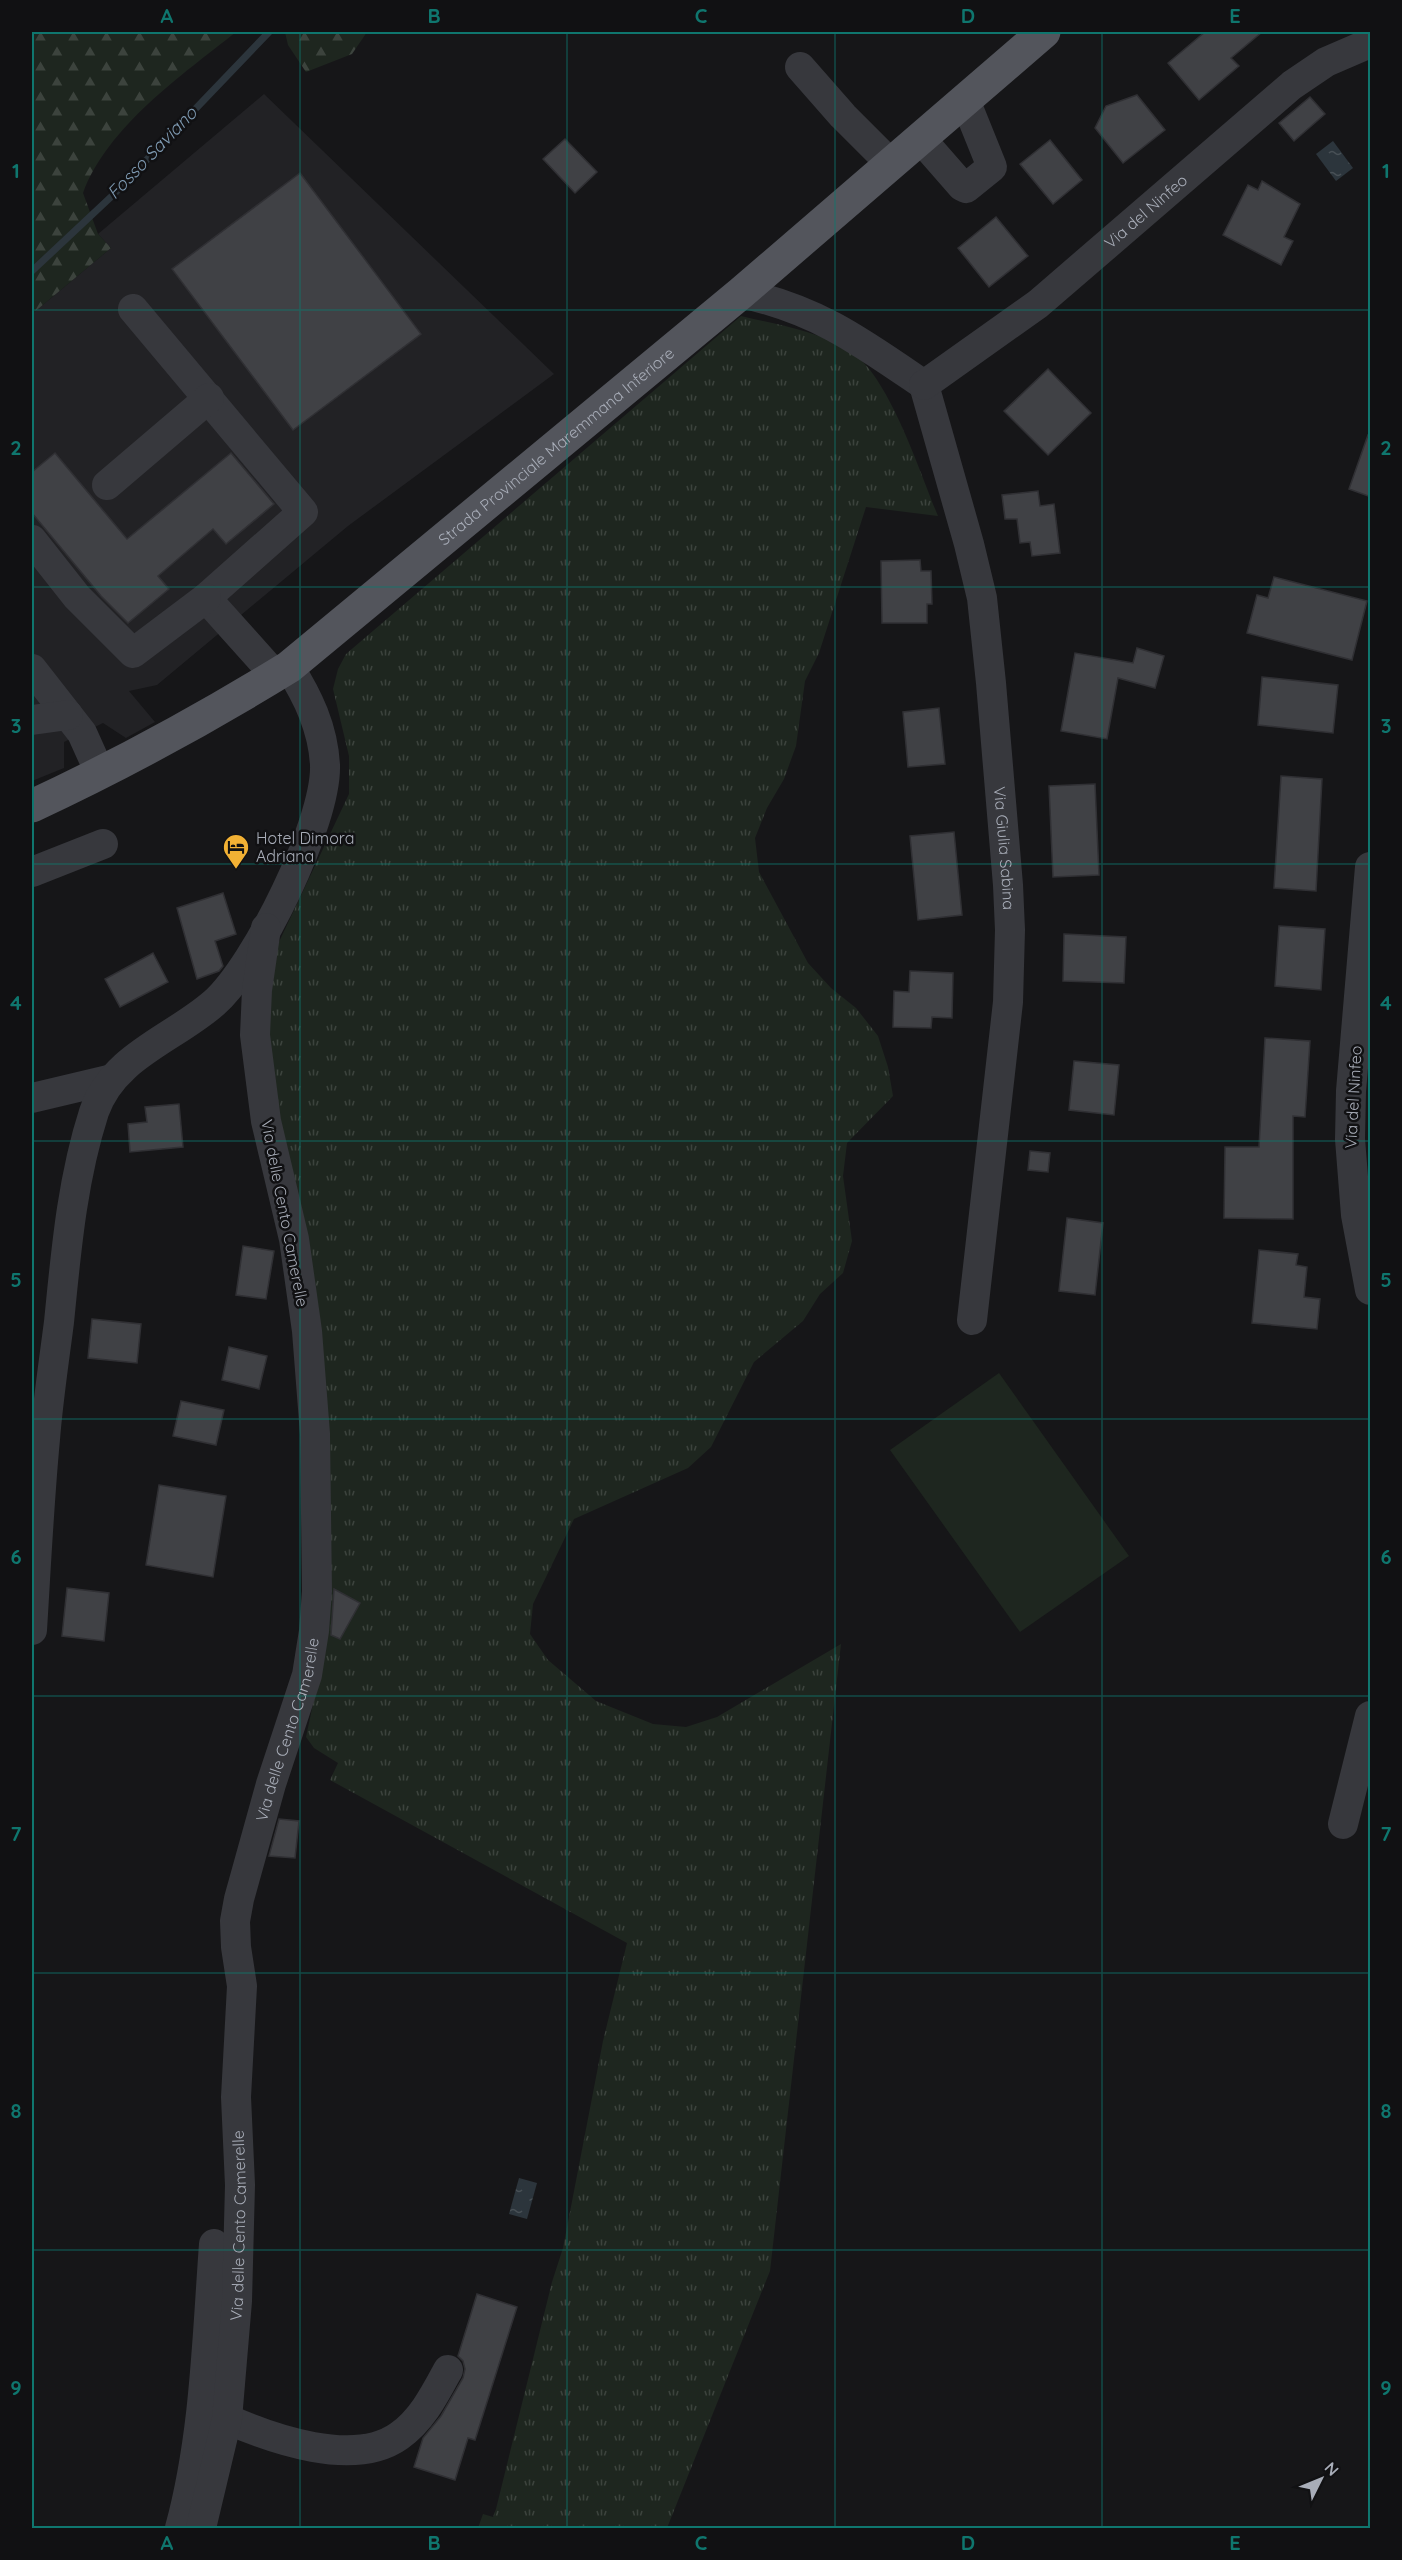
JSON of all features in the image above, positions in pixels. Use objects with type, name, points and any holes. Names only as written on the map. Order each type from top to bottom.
[{"type":"main road","name":"Strada Provinciale Maremmana Inferiore","points":[[32,806],[211,714],[282,671],[741,294],[1044,32]]},
{"type":"street","name":"Via del Ninfeo","points":[[924,385],[1038,304],[1292,85],[1326,62],[1371,43]]},
{"type":"street","points":[[800,67],[843,116],[891,164]]},
{"type":"street","points":[[920,138],[966,188],[992,167],[965,100]]},
{"type":"street","points":[[741,294],[788,305],[825,321],[924,385]]},
{"type":"street","points":[[32,540],[77,597],[133,654],[206,598],[303,512],[133,309]]},
{"type":"street","name":"Via Giulia Sabina","points":[[924,385],[982,598],[992,683],[1008,885],[1010,946],[1008,1002],[972,1320]]},
{"type":"street","points":[[107,485],[209,398]]},
{"type":"street","name":"Via delle Cento Camerelle","points":[[32,1630],[45,1436],[70,1216],[93,1117],[112,1079],[137,1056],[190,1022],[216,1001],[254,952],[313,828],[319,810],[325,769],[322,741],[314,712],[282,671],[206,598]]},
{"type":"street","points":[[32,669],[82,733],[100,773]]},
{"type":"street","points":[[32,720],[68,715]]},
{"type":"street","points":[[32,872],[103,844]]},
{"type":"street","name":"Via del Ninfeo","points":[[1371,867],[1352,1082],[1350,1139],[1356,1215],[1371,1290]]},
{"type":"street","name":"Via delle Cento Camerelle","points":[[201,2529],[227,2419],[237,2301],[239,2216],[236,2097],[242,1986],[235,1941],[235,1922],[239,1899],[271,1784],[307,1675],[317,1591],[315,1434],[304,1309],[295,1248],[266,1121],[255,1035],[257,990],[266,928]]},
{"type":"street","name":"Via delle Cento Camerelle","points":[[32,1098],[112,1079]]},
{"type":"street","points":[[1343,1824],[1371,1716]]},
{"type":"street","name":"Via delle Cento Camerelle","points":[[180,2529],[191,2481],[201,2416],[214,2244]]},
{"type":"street","points":[[227,2419],[305,2447],[328,2450],[375,2446],[389,2442],[410,2427],[424,2412],[448,2370]]},
{"type":"shaded area","points":[[264,94],[554,374],[348,526],[157,685],[129,691],[155,722],[126,738],[103,723],[64,742],[64,768],[32,781],[32,314],[111,248],[98,234]]},
{"type":"green space","points":[[32,32],[236,32],[170,84],[128,124],[110,146],[83,193],[98,234],[111,248],[32,314]]},
{"type":"green space","points":[[285,32],[367,32],[352,54],[306,72],[288,45]]},
{"type":"green space","points":[[741,316],[825,338],[850,351],[864,363],[878,381],[902,426],[938,516],[866,507],[819,653],[805,681],[796,746],[784,779],[767,808],[755,838],[759,872],[808,963],[831,988],[856,1008],[878,1036],[888,1067],[893,1096],[847,1143],[843,1176],[852,1241],[843,1273],[820,1294],[803,1321],[754,1362],[711,1447],[688,1468],[574,1519],[533,1604],[530,1634],[548,1660],[596,1701],[653,1724],[686,1727],[717,1717],[841,1644],[770,2271],[667,2528],[478,2528],[483,2514],[493,2517],[496,2509],[552,2282],[563,2248],[603,2041],[627,1943],[330,1780],[338,1763],[314,1748],[306,1737],[326,1643],[264,1043],[278,944],[349,794],[349,756],[333,689],[338,669],[346,654]]},
{"type":"green space","points":[[999,1373],[1129,1556],[1020,1632],[890,1450]]},
{"type":"water","points":[[1333,141],[1353,168],[1336,181],[1316,154]]},
{"type":"water","points":[[519,2178],[537,2183],[527,2219],[509,2214]]},
{"type":"building","points":[[1205,32],[1262,32],[1231,58],[1239,66],[1199,100],[1168,63]]},
{"type":"building","points":[[1137,95],[1165,130],[1123,163],[1095,128],[1106,106]]},
{"type":"building","points":[[1310,97],[1325,114],[1294,141],[1279,123]]},
{"type":"building","points":[[565,139],[597,172],[575,193],[543,159]]},
{"type":"building","points":[[1050,140],[1082,180],[1053,204],[1020,164]]},
{"type":"building","points":[[300,173],[421,334],[293,430],[172,269]]},
{"type":"building","points":[[1262,181],[1300,204],[1284,237],[1293,241],[1281,265],[1223,235],[1248,185],[1258,190]]},
{"type":"building","points":[[996,217],[1028,256],[989,287],[958,248]]},
{"type":"building","points":[[1048,369],[1091,413],[1048,455],[1004,411]]},
{"type":"building","points":[[1368,435],[1371,436],[1371,497],[1349,489]]},
{"type":"building","points":[[55,453],[127,539],[231,453],[274,504],[226,544],[213,529],[158,576],[169,589],[128,623],[101,596],[32,513],[32,472]]},
{"type":"building","points":[[1038,491],[1040,506],[1054,504],[1060,553],[1032,556],[1030,542],[1020,543],[1017,519],[1005,519],[1002,495]]},
{"type":"building","points":[[920,560],[921,571],[931,571],[932,604],[927,604],[927,623],[882,623],[881,561]]},
{"type":"building","points":[[1274,577],[1367,601],[1352,660],[1247,633],[1257,595],[1268,598]]},
{"type":"building","points":[[1137,648],[1164,656],[1155,688],[1118,678],[1107,739],[1061,731],[1075,653],[1133,663]]},
{"type":"building","points":[[1262,677],[1338,685],[1333,733],[1258,725]]},
{"type":"building","points":[[939,708],[945,764],[908,767],[903,712]]},
{"type":"building","points":[[1281,776],[1322,779],[1316,891],[1274,888]]},
{"type":"building","points":[[1095,784],[1099,875],[1053,877],[1049,786]]},
{"type":"building","points":[[954,832],[962,915],[918,920],[910,836]]},
{"type":"building","points":[[223,893],[236,934],[215,941],[223,966],[219,971],[197,979],[177,908]]},
{"type":"building","points":[[1279,926],[1325,929],[1321,990],[1275,986]]},
{"type":"building","points":[[1064,934],[1126,937],[1124,983],[1063,981]]},
{"type":"building","points":[[153,953],[168,982],[120,1007],[105,979]]},
{"type":"building","points":[[910,971],[953,973],[952,1018],[932,1017],[931,1028],[893,1027],[894,991],[909,992]]},
{"type":"building","points":[[1265,1038],[1310,1041],[1305,1117],[1293,1116],[1293,1219],[1224,1218],[1225,1147],[1259,1147]]},
{"type":"building","points":[[1074,1061],[1119,1065],[1114,1115],[1069,1110]]},
{"type":"building","points":[[179,1104],[183,1147],[130,1152],[128,1124],[147,1122],[145,1107]]},
{"type":"building","points":[[1030,1151],[1050,1153],[1048,1172],[1028,1170]]},
{"type":"building","points":[[1067,1218],[1103,1223],[1095,1295],[1059,1291]]},
{"type":"building","points":[[243,1246],[274,1251],[266,1299],[236,1295]]},
{"type":"building","points":[[1259,1250],[1298,1254],[1296,1265],[1307,1267],[1304,1297],[1320,1299],[1317,1329],[1252,1323]]},
{"type":"building","points":[[92,1319],[141,1324],[137,1363],[88,1358]]},
{"type":"building","points":[[229,1347],[267,1356],[259,1389],[222,1380]]},
{"type":"building","points":[[181,1401],[224,1410],[216,1445],[173,1436]]},
{"type":"building","points":[[159,1485],[226,1496],[213,1577],[146,1565]]},
{"type":"building","points":[[67,1588],[109,1593],[104,1641],[62,1636]]},
{"type":"building","points":[[334,1589],[360,1603],[340,1639],[331,1635]]},
{"type":"building","points":[[279,1819],[299,1821],[295,1858],[269,1856]]},
{"type":"building","points":[[477,2294],[517,2307],[475,2440],[468,2438],[455,2480],[414,2467],[423,2438],[441,2416],[463,2378],[465,2369],[463,2361],[458,2356]]},
{"type":"waterway","name":"Fosso Saviano","points":[[32,271],[113,195],[269,32]]},
{"type":"place","name":"Hotel Dimora Adriana","points":[[236,870]]}]
